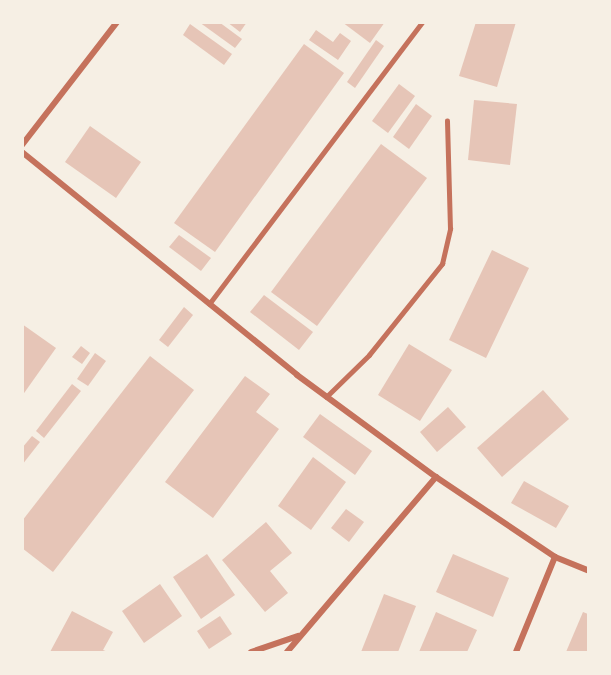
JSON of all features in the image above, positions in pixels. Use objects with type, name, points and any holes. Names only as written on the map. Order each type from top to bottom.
[{"type":"street","points":[[22,146],[117,22]]},
{"type":"street","points":[[22,152],[326,397],[436,477],[555,557],[588,570]]},
{"type":"street","points":[[288,652],[298,636],[436,477]]},
{"type":"street","points":[[516,652],[555,557]]},
{"type":"street","points":[[251,652],[298,636]]},
{"type":"lane","points":[[210,304],[422,22]]},
{"type":"lane","points":[[326,397],[369,355],[442,264],[450,229],[447,121]]},
{"type":"building","points":[[199,22],[219,22],[242,39],[235,48]]},
{"type":"building","points":[[227,22],[247,22],[240,32]]},
{"type":"building","points":[[342,22],[385,22],[370,43]]},
{"type":"building","points":[[476,22],[516,22],[497,87],[459,76]]},
{"type":"building","points":[[190,24],[232,54],[224,65],[183,35]]},
{"type":"building","points":[[316,30],[333,42],[340,33],[351,41],[338,60],[309,40]]},
{"type":"building","points":[[376,40],[384,46],[355,88],[347,82]]},
{"type":"building","points":[[304,44],[344,73],[215,252],[174,223]]},
{"type":"building","points":[[399,84],[415,96],[388,133],[372,121]]},
{"type":"building","points":[[474,100],[517,104],[510,165],[468,160]]},
{"type":"building","points":[[416,104],[432,116],[409,149],[393,137]]},
{"type":"building","points":[[90,126],[141,162],[116,198],[65,162]]},
{"type":"building","points":[[381,144],[427,178],[317,326],[271,292]]},
{"type":"building","points":[[179,235],[211,258],[201,271],[169,247]]},
{"type":"building","points":[[492,250],[529,268],[486,358],[449,340]]},
{"type":"building","points":[[264,295],[313,332],[299,350],[250,312]]},
{"type":"building","points":[[184,307],[193,315],[168,347],[159,340]]},
{"type":"building","points":[[22,324],[56,348],[22,396]]},
{"type":"building","points":[[409,344],[452,370],[420,421],[378,395]]},
{"type":"building","points":[[81,346],[90,353],[82,364],[72,357]]},
{"type":"building","points":[[95,353],[106,361],[88,386],[77,379]]},
{"type":"building","points":[[150,356],[194,390],[53,572],[22,548],[22,521]]},
{"type":"building","points":[[245,376],[270,394],[256,412],[279,429],[213,518],[165,482]]},
{"type":"building","points":[[72,384],[81,391],[44,438],[36,431]]},
{"type":"building","points":[[543,390],[569,419],[502,477],[477,448]]},
{"type":"building","points":[[448,407],[466,427],[437,452],[420,432]]},
{"type":"building","points":[[320,414],[372,451],[355,475],[303,437]]},
{"type":"building","points":[[32,436],[40,442],[22,465],[22,448]]},
{"type":"building","points":[[313,457],[346,482],[311,530],[278,506]]},
{"type":"building","points":[[524,481],[569,506],[556,528],[511,503]]},
{"type":"building","points":[[346,509],[364,522],[349,542],[331,528]]},
{"type":"building","points":[[266,522],[292,553],[270,571],[288,593],[265,612],[222,560]]},
{"type":"building","points":[[207,554],[235,595],[201,619],[173,577]]},
{"type":"building","points":[[453,554],[509,578],[493,617],[436,592]]},
{"type":"building","points":[[160,584],[182,616],[144,643],[122,611]]},
{"type":"building","points":[[384,594],[416,606],[398,652],[361,652]]},
{"type":"building","points":[[72,611],[113,632],[103,650],[108,652],[50,652]]},
{"type":"building","points":[[436,612],[477,630],[467,652],[419,652]]},
{"type":"building","points":[[583,612],[588,614],[588,652],[566,652]]},
{"type":"building","points":[[220,616],[232,634],[209,649],[197,631]]}]
